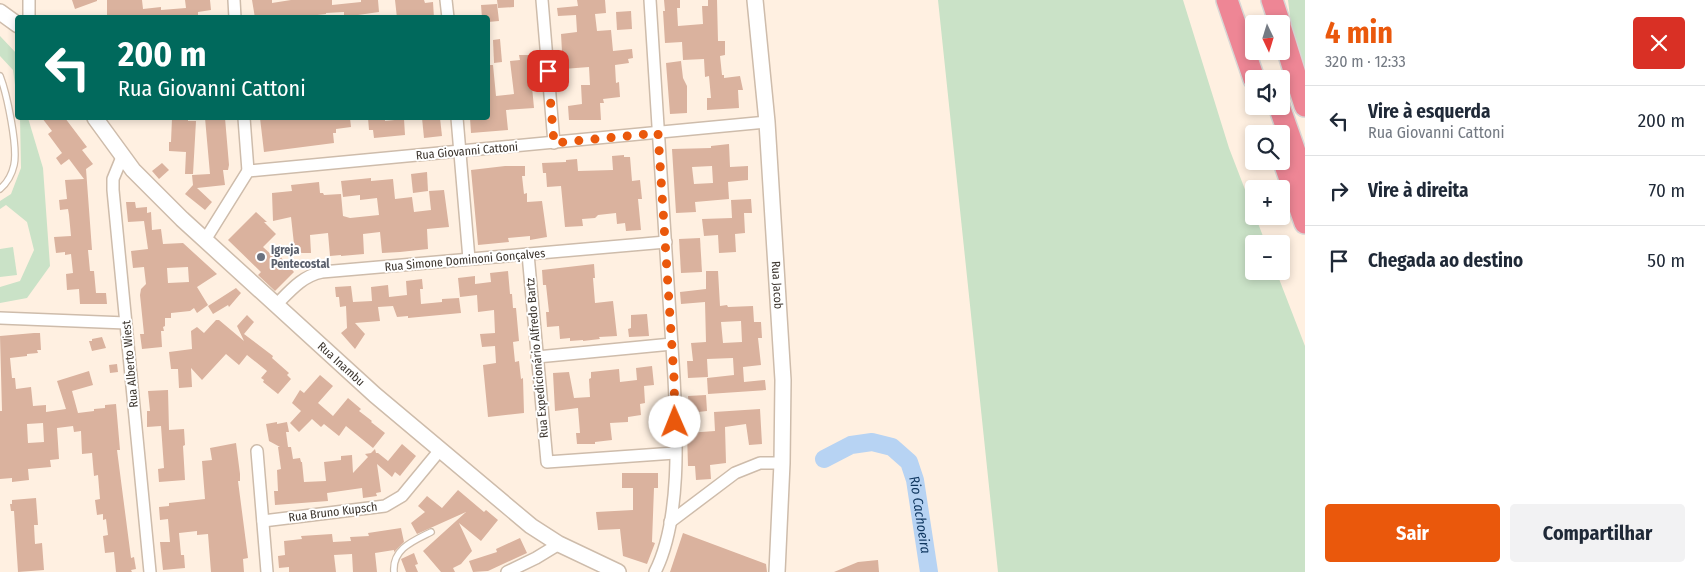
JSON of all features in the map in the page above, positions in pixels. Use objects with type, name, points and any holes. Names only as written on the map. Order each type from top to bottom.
[{"type":"highway","points":[[1227,0],[1251,70]]},
{"type":"highway","points":[[1242,0],[1247,15]]},
{"type":"highway","points":[[1272,0],[1277,15]]},
{"type":"highway","points":[[1290,58],[1305,106]]},
{"type":"highway","points":[[1282,115],[1305,180]]},
{"type":"highway","points":[[1286,170],[1305,223]]},
{"type":"street","points":[[29,0],[29,15]]},
{"type":"street","points":[[234,0],[235,15]]},
{"type":"street","points":[[446,0],[448,15]]},
{"type":"street","points":[[542,0],[554,143]]},
{"type":"street","points":[[650,0],[675,403],[675,453],[670,522],[662,559],[655,572]]},
{"type":"street","name":"Rua Jacob","points":[[756,0],[767,122],[783,380],[782,463],[777,572]]},
{"type":"street","points":[[0,12],[15,23]]},
{"type":"street","name":"Rua Inambu","points":[[96,120],[122,157],[148,186],[368,388],[532,526],[559,544],[618,572]]},
{"type":"street","points":[[205,240],[248,171],[244,120]]},
{"type":"street","points":[[457,120],[469,259]]},
{"type":"street","name":"Rua Giovanni Cattoni","points":[[248,171],[767,122]]},
{"type":"street","name":"Rua Alberto Wiest","points":[[122,157],[113,179],[113,190],[150,572]]},
{"type":"street","name":"Rua Simone Dominoni Gonçalves","points":[[276,305],[300,281],[315,274],[666,242]]},
{"type":"street","name":"Rua Expedicionário Alfredo Bartz","points":[[528,254],[546,462],[675,453]]},
{"type":"street","points":[[0,318],[126,322]]},
{"type":"street","points":[[537,356],[672,344]]},
{"type":"street","name":"Rua Bruno Kupsch","points":[[263,521],[385,506],[402,496],[440,450]]},
{"type":"street","points":[[257,451],[267,572]]},
{"type":"street","points":[[670,522],[735,473],[760,463],[782,463]]},
{"type":"street","points":[[507,572],[559,544]]},
{"type":"lane","points":[[0,76],[7,98],[15,150],[14,164],[10,176],[0,189]]},
{"type":"lane","points":[[394,572],[396,558],[400,551],[431,532]]},
{"type":"green space","points":[[938,0],[1183,0],[1229,148],[1245,190],[1245,225],[1259,225],[1263,235],[1245,235],[1245,280],[1279,280],[1305,346],[1305,572],[998,572]]},
{"type":"green space","points":[[1288,0],[1305,0],[1305,76],[1292,33]]},
{"type":"green space","points":[[0,36],[15,52],[15,85],[13,70],[0,56]]},
{"type":"green space","points":[[20,120],[29,120],[43,168],[50,266],[27,298],[0,303],[0,287],[20,281],[34,250],[27,222],[6,205],[0,209],[0,201],[11,194],[21,168]]},
{"type":"green space","points":[[13,247],[17,275],[0,277],[0,249]]},
{"type":"building","points":[[72,0],[97,0],[97,1],[75,9]]},
{"type":"building","points":[[107,0],[142,0],[143,9],[161,7],[161,10],[186,8],[185,0],[210,0],[211,10],[198,12],[198,15],[107,15]]},
{"type":"building","points":[[252,0],[272,0],[272,3],[291,0],[332,0],[332,5],[361,2],[361,0],[378,0],[379,12],[358,15],[344,15],[344,12],[318,15],[254,15]]},
{"type":"building","points":[[395,0],[424,0],[425,3],[433,2],[434,15],[397,15]]},
{"type":"building","points":[[497,0],[514,0],[514,7],[498,8]]},
{"type":"building","points":[[577,0],[605,0],[606,13],[595,14],[597,31],[611,30],[613,51],[632,49],[633,58],[628,59],[629,63],[615,65],[616,83],[619,82],[620,97],[603,99],[604,103],[600,103],[601,120],[569,120],[568,106],[582,104],[581,85],[590,85],[589,67],[563,69],[561,34],[577,32],[576,15],[558,16],[557,8],[578,6]]},
{"type":"building","points":[[664,0],[680,0],[680,8],[677,8],[678,26],[703,24],[702,6],[708,6],[708,0],[717,0],[718,41],[725,41],[725,55],[720,56],[722,75],[724,75],[724,78],[740,76],[743,90],[738,90],[739,108],[707,110],[707,98],[711,98],[709,76],[705,77],[704,59],[683,60],[682,42],[665,43]]},
{"type":"building","points":[[497,4],[499,21],[490,22],[490,15],[482,15],[481,5]]},
{"type":"building","points":[[631,11],[632,29],[617,30],[616,12]]},
{"type":"building","points":[[500,39],[502,62],[494,63],[493,40]]},
{"type":"building","points":[[519,55],[529,55],[534,108],[506,110],[508,130],[471,133],[470,120],[490,120],[490,65],[493,65],[496,96],[514,94],[510,61],[520,60]]},
{"type":"building","points":[[681,61],[683,78],[687,86],[687,113],[670,114],[666,63]]},
{"type":"building","points":[[44,120],[67,120],[87,147],[82,150],[93,164],[86,169],[92,250],[88,250],[90,271],[94,271],[96,293],[106,293],[107,304],[80,304],[79,289],[67,290],[66,274],[73,273],[71,254],[65,255],[65,252],[56,253],[54,237],[71,236],[68,209],[60,210],[59,200],[67,199],[65,180],[84,179],[69,159],[61,165],[56,158],[62,153],[48,134],[52,131]]},
{"type":"building","points":[[172,120],[196,121],[193,174],[185,174],[186,152],[169,151],[169,142],[171,142]]},
{"type":"building","points":[[205,120],[225,120],[229,165],[228,170],[223,170],[225,185],[197,188],[212,202],[205,210],[185,194],[193,185],[192,175],[210,174]]},
{"type":"building","points":[[260,120],[350,120],[351,127],[336,129],[336,133],[333,133],[334,143],[264,152]]},
{"type":"building","points":[[368,120],[404,120],[405,135],[374,138],[373,130],[369,130]]},
{"type":"building","points":[[422,120],[440,120],[442,136],[424,138]]},
{"type":"building","points":[[729,144],[730,167],[748,166],[748,180],[728,182],[729,199],[695,202],[696,212],[676,213],[672,149],[711,148],[711,146]],"holes":[[[712,166],[713,183],[694,184],[692,167]]]},
{"type":"building","points":[[624,155],[624,157],[630,157],[632,181],[640,180],[642,199],[638,199],[641,230],[626,231],[625,223],[617,224],[616,213],[582,219],[583,226],[565,227],[561,186],[547,187],[546,173],[543,173],[542,163],[566,162],[566,160],[577,159],[578,171],[613,170],[612,156]]},
{"type":"building","points":[[162,163],[169,170],[159,179],[152,171]]},
{"type":"building","points":[[525,166],[525,176],[522,176],[524,194],[527,193],[527,202],[542,201],[547,237],[530,240],[530,236],[508,238],[509,242],[478,245],[471,170]]},
{"type":"building","points":[[427,172],[428,191],[413,193],[411,174]]},
{"type":"building","points":[[371,178],[371,181],[393,179],[395,199],[412,197],[414,212],[431,210],[429,191],[444,190],[449,227],[427,229],[428,249],[382,253],[380,232],[363,234],[364,254],[330,256],[328,233],[310,235],[311,253],[295,253],[291,217],[273,221],[272,193],[292,191],[291,185],[319,182],[320,193],[324,195],[341,194],[343,216],[350,218],[379,215],[377,198],[360,200],[360,195],[343,197],[341,181]]},
{"type":"building","points":[[751,199],[752,213],[744,213],[745,233],[735,234],[736,252],[719,253],[718,235],[704,236],[702,219],[732,218],[731,200]]},
{"type":"building","points":[[126,202],[135,202],[136,208],[147,207],[147,213],[151,212],[152,230],[161,229],[163,244],[183,243],[217,274],[197,287],[208,305],[197,313],[194,308],[190,311],[171,313],[171,318],[165,318],[164,331],[161,331],[162,347],[142,349],[140,334],[144,334],[140,295],[141,289],[146,284],[144,267],[133,268],[131,251],[148,249],[144,221],[128,222]],"holes":[[[188,267],[189,282],[168,283],[167,268]]]},
{"type":"building","points":[[256,212],[276,234],[263,247],[275,258],[278,254],[294,272],[275,291],[258,275],[261,272],[228,240]]},
{"type":"building","points":[[700,238],[702,272],[681,273],[679,239]]},
{"type":"building","points":[[594,264],[595,303],[613,301],[617,336],[599,337],[600,339],[583,341],[570,341],[570,338],[560,339],[559,326],[547,327],[546,312],[549,312],[542,270]]},
{"type":"building","points":[[508,271],[513,308],[516,308],[519,341],[513,342],[515,362],[519,361],[521,379],[523,378],[524,413],[488,417],[483,365],[496,363],[495,346],[482,347],[480,334],[495,333],[494,310],[478,312],[477,295],[460,297],[458,278],[475,276],[475,284],[491,282],[490,273]]},
{"type":"building","points":[[706,271],[718,271],[720,306],[753,306],[754,322],[761,322],[762,338],[758,338],[761,365],[743,367],[744,382],[765,380],[766,390],[708,394],[707,378],[734,375],[733,358],[707,359],[708,377],[688,378],[687,361],[693,361],[691,343],[706,342],[705,302],[681,304],[680,292],[706,289]],"holes":[[[741,321],[742,342],[723,343],[721,322]]]},
{"type":"building","points":[[422,279],[423,289],[420,289],[421,304],[442,302],[442,299],[459,298],[461,313],[408,318],[408,316],[397,317],[393,306],[378,307],[380,321],[355,323],[365,334],[355,349],[341,333],[347,328],[346,306],[340,307],[335,287],[351,286],[353,302],[372,301],[371,287],[388,285],[389,297],[407,295],[406,281]]},
{"type":"building","points":[[236,288],[241,293],[229,307],[228,305],[213,314],[208,306]]},
{"type":"building","points":[[647,314],[649,336],[629,337],[628,329],[631,328],[631,315]]},
{"type":"building","points":[[247,315],[254,322],[244,334],[273,356],[272,358],[289,373],[287,375],[291,379],[278,394],[263,382],[264,380],[261,378],[267,371],[247,355],[239,365],[226,354],[202,380],[191,368],[192,387],[179,388],[178,369],[171,369],[169,352],[192,349],[191,331],[197,327],[204,333],[216,320],[219,320],[244,341],[237,326]]},
{"type":"building","points":[[40,333],[41,350],[37,350],[38,353],[10,358],[12,378],[15,378],[16,389],[31,387],[33,406],[46,405],[46,412],[66,409],[57,381],[89,371],[93,385],[72,391],[78,413],[94,411],[94,409],[105,408],[105,405],[116,404],[120,450],[117,450],[131,558],[134,557],[136,569],[131,570],[132,572],[116,572],[114,552],[105,553],[103,536],[108,535],[106,519],[103,520],[103,514],[97,515],[95,500],[100,499],[98,475],[94,476],[92,453],[82,454],[81,431],[74,432],[73,426],[57,428],[59,459],[50,460],[51,467],[28,469],[29,480],[12,482],[12,478],[0,479],[0,411],[2,411],[0,336]],"holes":[[[43,423],[44,442],[28,443],[27,424]]]},
{"type":"building","points":[[102,337],[106,348],[92,351],[89,341]]},
{"type":"building","points":[[117,364],[118,372],[110,373],[109,365]]},
{"type":"building","points":[[652,366],[654,385],[644,386],[645,403],[640,404],[641,415],[628,417],[628,422],[610,423],[612,440],[595,442],[595,444],[577,444],[576,433],[580,433],[578,408],[555,411],[553,373],[569,372],[574,398],[590,397],[589,379],[591,378],[591,372],[619,369],[620,382],[637,380],[636,368]]},
{"type":"building","points":[[320,375],[333,386],[318,403],[333,416],[348,398],[361,409],[359,411],[385,433],[373,448],[346,426],[339,436],[324,424],[321,427],[312,419],[299,432],[290,423],[301,411],[292,403],[300,390],[304,393]]},
{"type":"building","points":[[168,390],[169,430],[184,429],[185,480],[159,482],[158,469],[164,468],[161,426],[147,427],[147,411],[150,411],[148,391]]},
{"type":"building","points":[[706,395],[707,411],[689,413],[688,396]]},
{"type":"building","points":[[760,409],[762,444],[749,445],[746,424],[725,427],[726,463],[710,465],[711,479],[696,480],[695,466],[688,466],[687,433],[715,431],[714,412]]},
{"type":"building","points":[[277,422],[277,424],[287,422],[289,432],[286,432],[288,447],[291,447],[293,459],[300,458],[302,462],[304,482],[326,481],[324,462],[341,460],[341,456],[352,455],[353,473],[368,457],[365,454],[371,453],[375,449],[376,453],[388,461],[402,444],[416,456],[400,476],[395,472],[392,477],[377,464],[381,492],[376,493],[377,496],[363,498],[362,488],[327,493],[328,501],[275,505],[274,491],[278,491],[277,470],[281,469],[278,447],[280,447],[269,441],[266,424]]},
{"type":"building","points":[[236,443],[240,474],[240,481],[238,481],[248,558],[243,559],[244,572],[211,572],[208,534],[197,535],[197,531],[179,533],[181,555],[184,555],[185,568],[163,570],[160,542],[170,542],[168,519],[160,520],[159,507],[169,506],[169,503],[205,499],[202,461],[212,460],[210,448]]},
{"type":"building","points":[[622,473],[658,473],[658,488],[654,488],[652,542],[655,543],[647,564],[623,556],[620,529],[598,530],[596,512],[633,510],[633,488],[622,488]]},
{"type":"building","points":[[458,490],[484,512],[486,510],[498,520],[481,541],[459,523],[472,551],[461,564],[453,568],[455,572],[441,572],[423,551],[466,512],[417,534],[411,523],[425,512],[418,506],[427,496],[442,508]]},
{"type":"building","points":[[36,498],[38,525],[34,525],[35,544],[42,543],[44,570],[18,572],[14,511],[11,511],[10,504],[12,504],[12,500]]},
{"type":"building","points":[[401,528],[404,542],[394,552],[394,550],[375,553],[377,572],[353,572],[352,554],[334,555],[336,572],[289,572],[289,567],[279,568],[278,556],[285,555],[284,541],[302,539],[301,536],[332,534],[333,542],[351,541],[350,537],[369,536],[368,533]]},
{"type":"building","points":[[683,533],[766,564],[767,572],[670,572]]},
{"type":"building","points":[[520,538],[527,553],[488,571],[473,572],[469,561],[497,552],[496,549]]},
{"type":"building","points":[[414,553],[418,564],[415,565],[418,572],[406,572],[401,559]]},
{"type":"building","points":[[878,560],[879,572],[834,572],[858,562]]},
{"type":"waterway","name":"Rio Cachoeira","points":[[824,459],[851,445],[872,442],[892,447],[909,462],[915,480],[929,572]]},
{"type":"place","name":"Igreja Pentecostal","points":[[261,257]]},
{"type":"route","points":[[548,71],[554,143],[658,133],[674,378],[675,422]]}]
